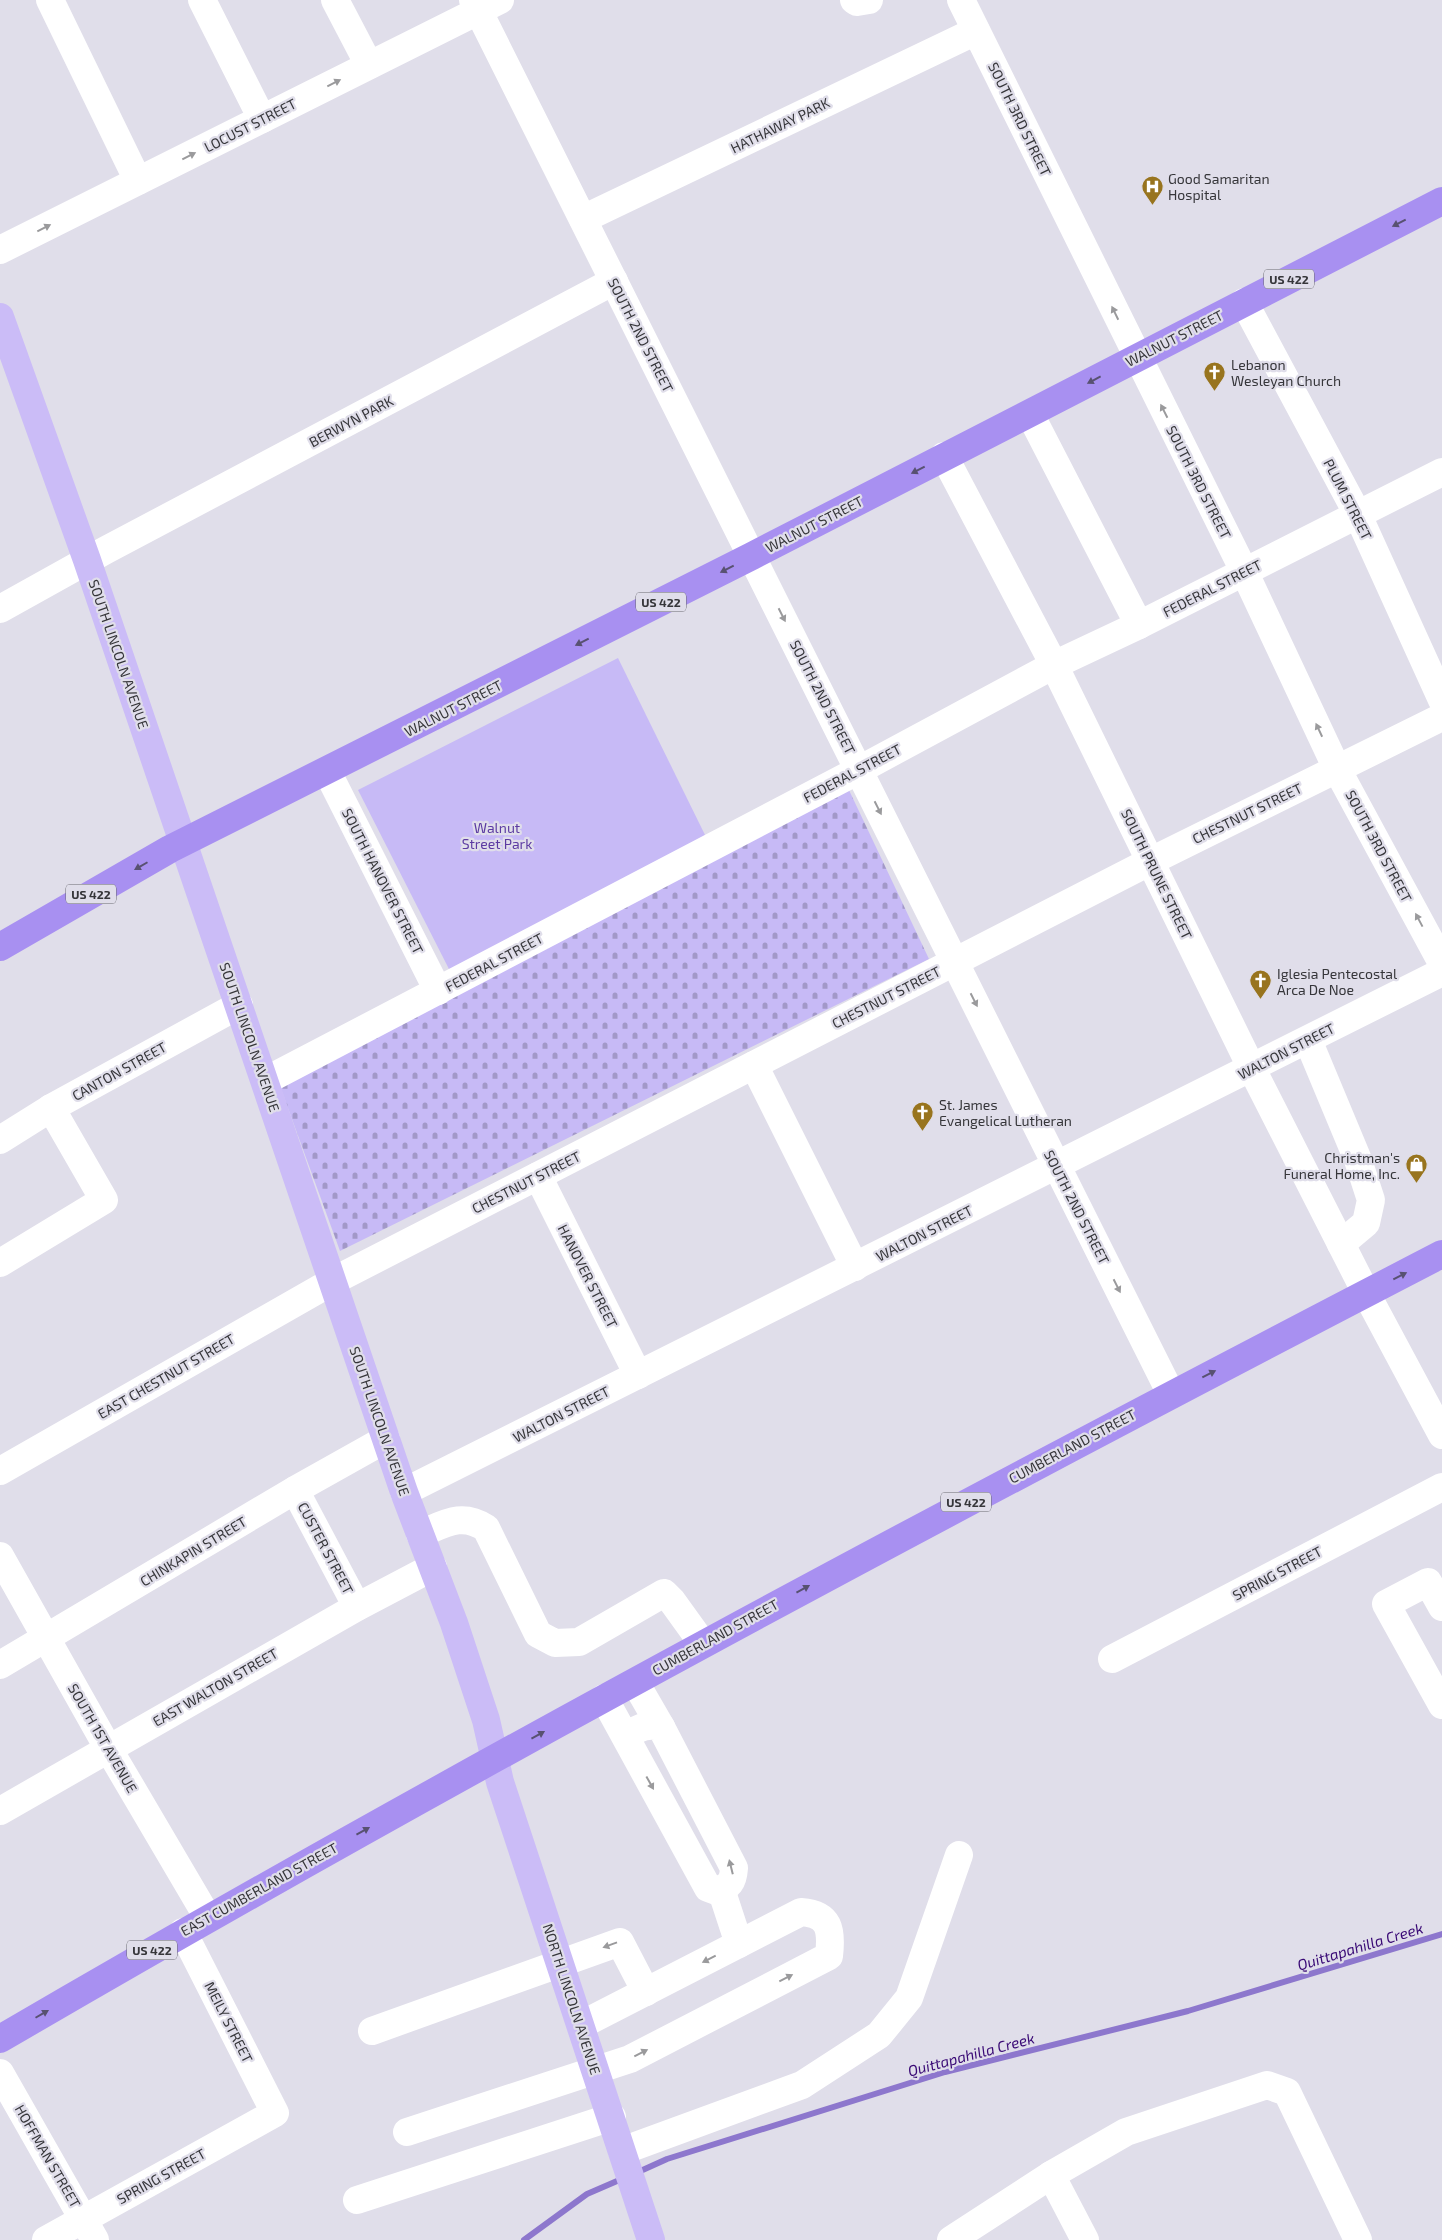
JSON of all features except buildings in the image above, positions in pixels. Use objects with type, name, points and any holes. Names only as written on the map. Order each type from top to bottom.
[{"type":"highway","name":"WALNUT STREET","points":[[183,842],[752,556],[1442,201]]},
{"type":"highway","name":"US 422","points":[[0,947],[183,842]]},
{"type":"highway","name":"CUMBERLAND STREET","points":[[495,1758],[703,1644],[1171,1394],[1442,1254]]},
{"type":"highway","name":"EAST CUMBERLAND STREET","points":[[0,2039],[183,1932],[495,1758]]},
{"type":"main road","name":"SOUTH LINCOLN AVENUE","points":[[0,319],[87,560],[404,1492],[486,1720],[495,1758]]},
{"type":"main road","name":"NORTH LINCOLN AVENUE","points":[[495,1758],[500,1782],[651,2240]]},
{"type":"street","points":[[50,0],[138,181]]},
{"type":"street","points":[[336,0],[369,66]]},
{"type":"street","points":[[854,0],[857,2],[869,0]]},
{"type":"street","name":"SOUTH 3RD STREET","points":[[960,0],[1244,571],[1337,769],[1442,963]]},
{"type":"street","points":[[206,1],[262,119]]},
{"type":"street","name":"LOCUST STREET","points":[[0,250],[369,66],[484,4]]},
{"type":"street","name":"SOUTH 2ND STREET","points":[[484,4],[583,219],[1171,1394]]},
{"type":"street","name":"HATHAWAY PARK","points":[[583,219],[976,31]]},
{"type":"street","name":"BERWYN PARK","points":[[0,609],[87,560],[614,281]]},
{"type":"street","name":"PLUM STREET","points":[[1244,302],[1356,513],[1442,700]]},
{"type":"street","points":[[1030,414],[1139,624]]},
{"type":"street","name":"SOUTH PRUNE STREET","points":[[944,456],[1054,665],[1252,1069],[1341,1244],[1442,1435]]},
{"type":"street","name":"FEDERAL STREET","points":[[265,1081],[859,770],[1054,665],[1139,624],[1356,513],[1442,472]]},
{"type":"street","name":"CHESTNUT STREET","points":[[332,1281],[1151,861],[1442,717]]},
{"type":"street","name":"SOUTH HANOVER STREET","points":[[327,771],[438,991]]},
{"type":"street","name":"WALTON STREET","points":[[404,1492],[1252,1069],[1442,972]]},
{"type":"street","name":"CANTON STREET","points":[[0,1140],[51,1108],[238,1006]]},
{"type":"street","points":[[1308,1040],[1358,1160],[1371,1200],[1366,1223],[1341,1244]]},
{"type":"street","points":[[754,1065],[855,1267]]},
{"type":"street","points":[[0,1263],[104,1200],[51,1108]]},
{"type":"street","name":"HANOVER STREET","points":[[538,1176],[638,1375]]},
{"type":"street","name":"EAST CHESTNUT STREET","points":[[0,1471],[332,1281]]},
{"type":"street","name":"CHINKAPIN STREET","points":[[0,1665],[295,1490],[386,1439]]},
{"type":"street","name":"SPRING STREET","points":[[1112,1659],[1442,1487]]},
{"type":"street","name":"CUSTER STREET","points":[[295,1490],[357,1607]]},
{"type":"street","points":[[420,1534],[460,1519],[474,1520],[486,1528],[538,1634],[555,1644],[579,1642],[664,1593],[703,1644]]},
{"type":"street","name":"SOUTH 1ST AVENUE","points":[[0,1556],[108,1748],[208,1918]]},
{"type":"street","name":"EAST WALTON STREET","points":[[0,1811],[357,1607],[432,1567]]},
{"type":"street","points":[[1442,1607],[1428,1582],[1386,1604],[1442,1706]]},
{"type":"street","points":[[604,1698],[708,1888],[716,1891],[728,1886],[734,1880],[734,1868],[661,1727],[635,1682]]},
{"type":"street","points":[[627,1740],[630,1735],[640,1728],[652,1725],[661,1727]]},
{"type":"street","points":[[625,2157],[802,2085],[879,2035],[909,1998],[959,1855]]},
{"type":"street","points":[[721,1889],[739,1944]]},
{"type":"street","points":[[407,2132],[630,2059],[828,1956],[831,1937],[828,1924],[815,1913],[801,1912],[581,2025]]},
{"type":"street","name":"MEILY STREET","points":[[183,1932],[275,2113]]},
{"type":"street","points":[[372,2031],[620,1942],[646,1992]]},
{"type":"street","name":"HOFFMAN STREET","points":[[0,2073],[89,2230]]},
{"type":"street","points":[[950,2240],[1051,2175],[1126,2132],[1267,2085],[1287,2092],[1358,2240]]},
{"type":"street","name":"SPRING STREET","points":[[46,2240],[89,2230],[275,2113]]},
{"type":"street","points":[[357,2200],[612,2118]]},
{"type":"street","points":[[1051,2175],[1085,2240]]},
{"type":"green space","name":"Walnut Street Park","points":[[618,658],[707,839],[452,975],[358,790]]},
{"type":"green space","points":[[848,788],[929,959],[340,1251],[277,1078]]},
{"type":"waterway","name":"Quittapahilla Creek","points":[[636,2173],[667,2159],[945,2072],[1188,2011],[1442,1934]]},
{"type":"waterway","name":"Quittapahilla Creek","points":[[524,2240],[587,2194],[624,2178]]},
{"type":"place","name":"Good Samaritan Hospital","points":[[1152,205]]},
{"type":"place","name":"Lebanon Wesleyan Church","points":[[1215,391]]},
{"type":"place","name":"Iglesia Pentecostal Arca De Noe","points":[[1261,1000]]},
{"type":"place","name":"St. James Evangelical Lutheran","points":[[923,1131]]},
{"type":"place","name":"Christman's Funeral Home, Inc.","points":[[1416,1184]]}]
